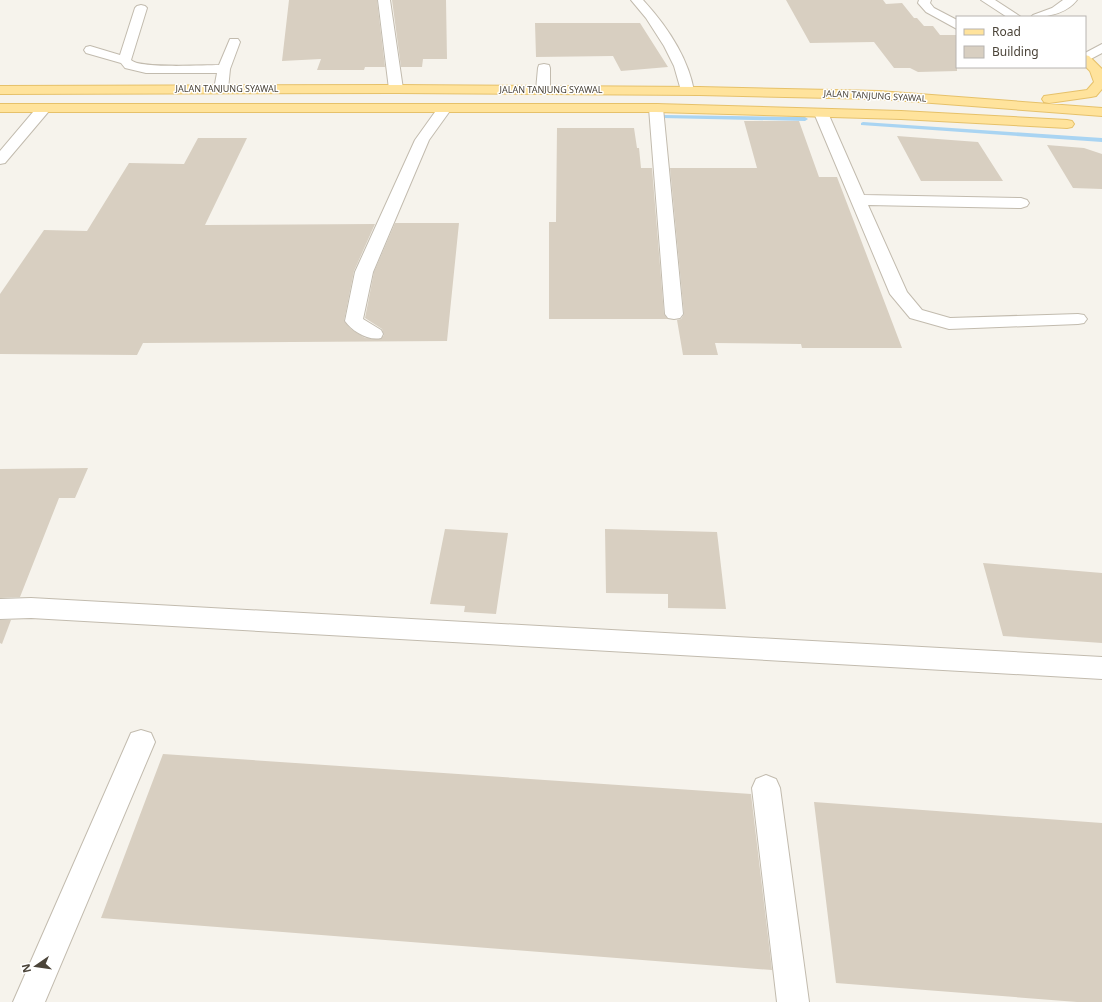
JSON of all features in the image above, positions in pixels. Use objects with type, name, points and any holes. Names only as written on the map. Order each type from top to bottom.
[{"type":"main road","points":[[1086,59],[1102,65]]},
{"type":"main road","points":[[984,104],[1051,99],[1091,93],[1101,82],[1096,70],[1086,60]]},
{"type":"main road","name":"JALAN TANJUNG SYAWAL","points":[[0,90],[396,89],[687,91],[879,95],[1102,112]]},
{"type":"main road","name":"JALAN TANJUNG SYAWAL","points":[[0,108],[656,108],[901,115],[1079,125]]},
{"type":"street","points":[[384,0],[396,89]]},
{"type":"street","points":[[637,0],[656,25],[677,58],[685,76],[687,91]]},
{"type":"street","points":[[987,0],[1014,16]]},
{"type":"street","points":[[1040,16],[1056,10],[1071,0]]},
{"type":"street","points":[[923,4],[956,24]]},
{"type":"street","points":[[125,60],[141,8]]},
{"type":"street","points":[[221,90],[224,69],[234,42]]},
{"type":"street","points":[[1086,58],[1102,48]]},
{"type":"street","points":[[90,50],[125,60],[129,65],[146,68],[224,69]]},
{"type":"street","points":[[543,90],[544,68]]},
{"type":"street","points":[[0,160],[44,108]]},
{"type":"street","points":[[374,334],[354,321],[364,272],[422,140],[445,108]]},
{"type":"street","points":[[656,108],[674,314]]},
{"type":"street","points":[[821,113],[899,294],[916,314],[949,324],[1078,319]]},
{"type":"street","points":[[859,200],[1021,203]]},
{"type":"street","points":[[0,609],[32,608],[1102,668]]},
{"type":"street","points":[[29,1002],[141,742]]},
{"type":"street","points":[[766,788],[793,1002]]},
{"type":"building","points":[[289,0],[377,0],[385,67],[365,67],[364,70],[317,70],[321,59],[282,61]]},
{"type":"building","points":[[392,0],[446,0],[447,59],[423,59],[422,67],[401,67]]},
{"type":"building","points":[[786,0],[883,0],[886,4],[902,3],[914,18],[917,18],[924,26],[933,26],[940,35],[956,35],[957,71],[918,72],[910,68],[894,68],[874,42],[810,43]]},
{"type":"building","points":[[535,23],[640,23],[668,67],[621,71],[613,56],[536,57]]},
{"type":"building","points":[[744,121],[799,121],[819,177],[837,177],[902,348],[802,348],[801,344],[715,343],[718,355],[683,355],[677,320],[681,319],[684,314],[670,168],[757,168]]},
{"type":"building","points":[[557,128],[634,128],[637,148],[639,148],[641,168],[652,168],[664,314],[668,319],[549,319],[549,222],[556,222]]},
{"type":"building","points":[[897,136],[978,142],[1003,181],[921,181]]},
{"type":"building","points":[[198,138],[247,138],[205,225],[375,224],[354,271],[344,321],[351,329],[365,338],[381,339],[384,335],[382,329],[365,318],[374,272],[395,223],[459,223],[447,341],[143,343],[137,355],[0,354],[0,294],[44,230],[87,231],[129,163],[184,164]]},
{"type":"building","points":[[1047,145],[1084,148],[1102,154],[1102,189],[1073,188]]},
{"type":"building","points":[[88,468],[75,498],[59,498],[20,597],[0,598],[0,469]]},
{"type":"building","points":[[445,529],[508,533],[496,614],[464,612],[465,606],[430,604]]},
{"type":"building","points":[[605,529],[717,532],[726,609],[668,608],[668,594],[606,593]]},
{"type":"building","points":[[983,563],[1102,573],[1102,643],[1003,636]]},
{"type":"building","points":[[0,620],[11,620],[2,644],[0,643]]},
{"type":"building","points":[[163,754],[751,794],[772,970],[101,918]]},
{"type":"building","points":[[814,802],[1102,823],[1102,1002],[1077,1002],[836,983]]},
{"type":"waterway","points":[[664,117],[805,119]]},
{"type":"waterway","points":[[863,124],[1102,140]]}]
